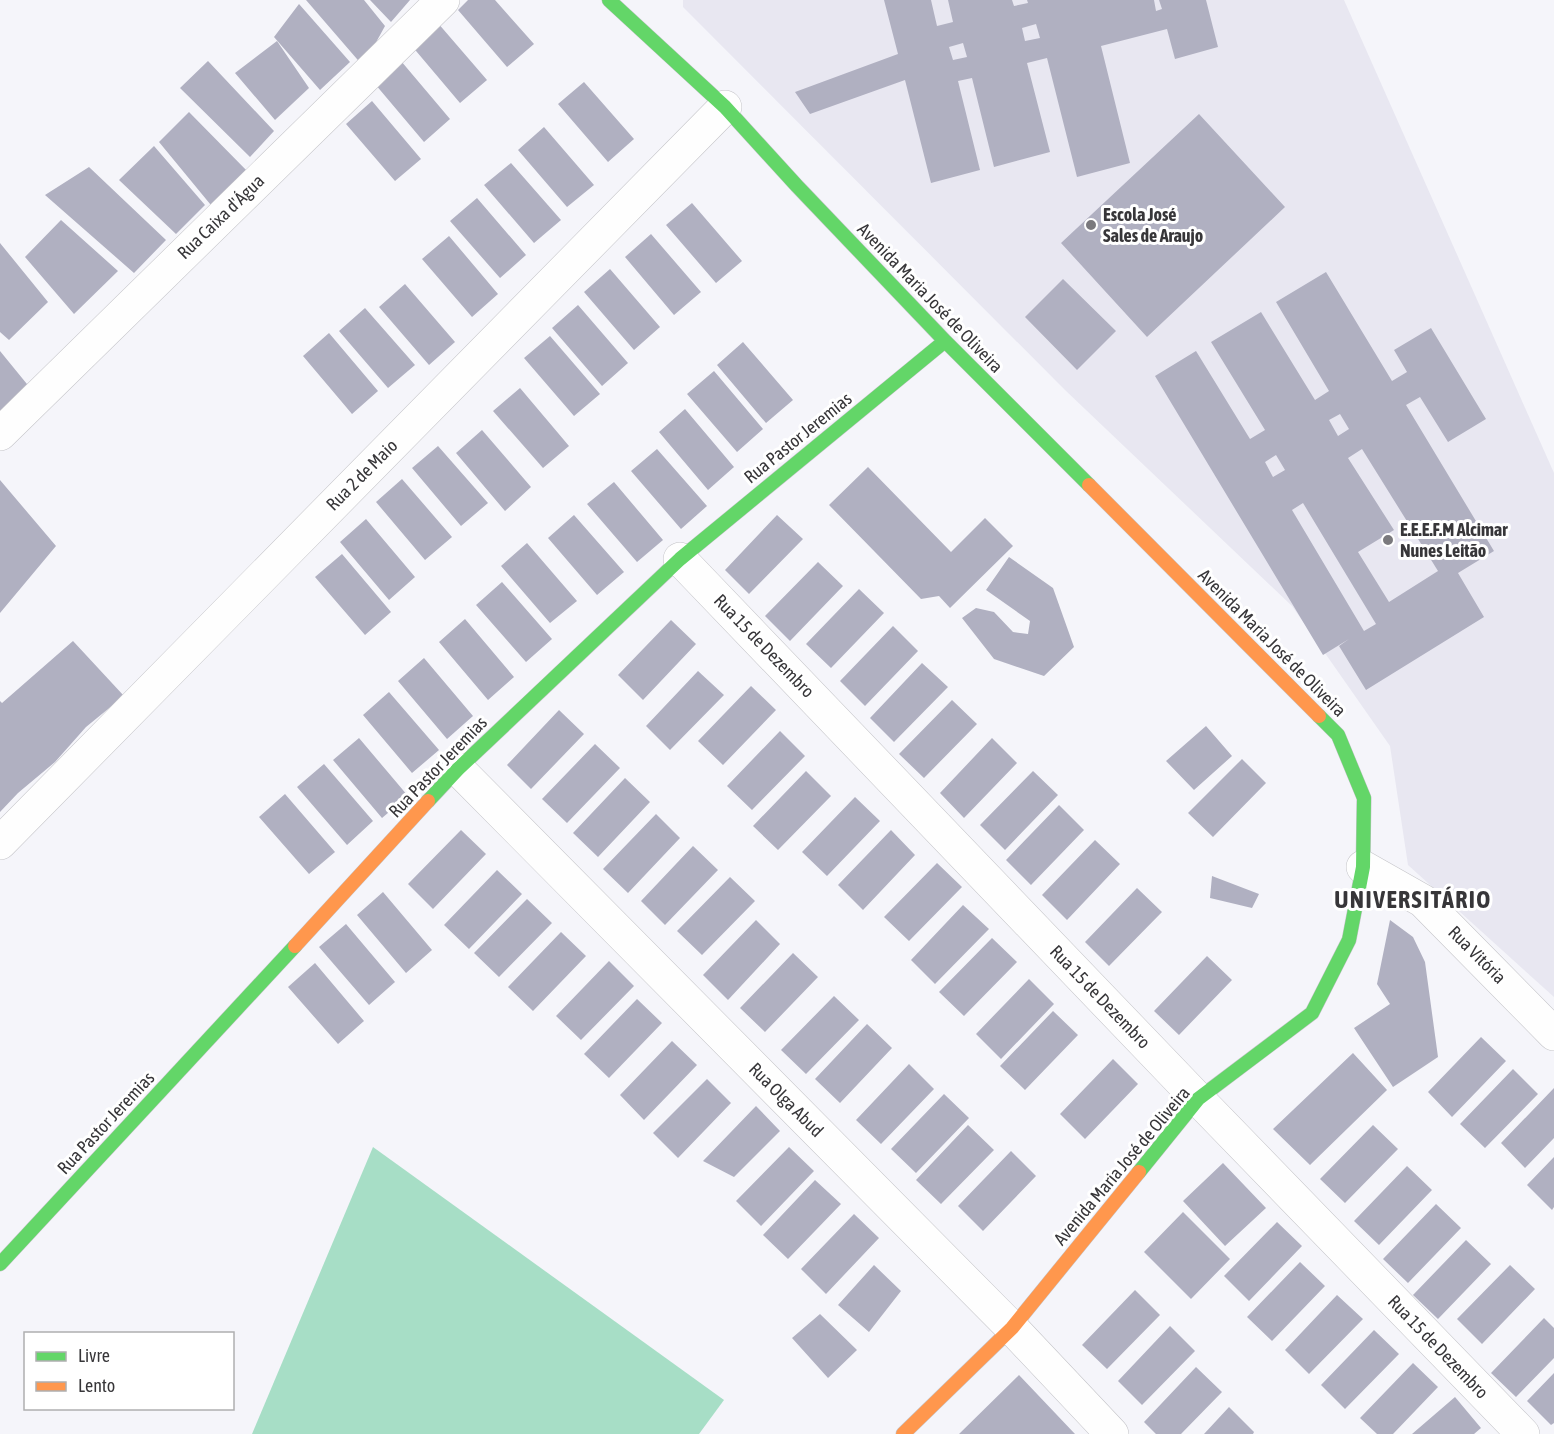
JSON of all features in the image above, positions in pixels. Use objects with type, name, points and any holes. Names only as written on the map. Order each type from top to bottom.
[{"type":"street","name":"Rua Caixa d'Água","points":[[0,434],[443,0]]},
{"type":"street","name":"Avenida Maria José de Oliveira","points":[[609,0],[724,107],[796,186],[945,341],[1338,735],[1364,798],[1363,867],[1349,940],[1312,1013],[1198,1099],[1012,1328],[903,1434]]},
{"type":"street","name":"Rua 2 de Maio","points":[[0,843],[724,107]]},
{"type":"street","name":"Rua Pastor Jeremias","points":[[0,1264],[458,770],[680,559],[945,341]]},
{"type":"street","name":"Rua 15 de Dezembro","points":[[680,559],[1523,1434]]},
{"type":"street","name":"Rua Olga Abud","points":[[458,770],[1012,1328],[1112,1434]]},
{"type":"street","name":"Rua Vitória","points":[[1363,867],[1423,901],[1554,1034]]},
{"type":"shaded area","points":[[683,0],[1344,0],[1554,473],[1554,997],[1408,865],[1390,746],[1292,606],[1065,390],[683,7]]},
{"type":"green space","points":[[373,1147],[724,1400],[699,1434],[252,1434]]},
{"type":"building","points":[[306,0],[364,0],[385,26],[363,66]]},
{"type":"building","points":[[370,0],[410,0],[391,22]]},
{"type":"building","points":[[468,0],[495,0],[534,44],[507,67],[458,10]]},
{"type":"building","points":[[884,0],[931,0],[937,26],[953,22],[948,0],[1012,0],[1014,6],[1028,3],[1027,0],[1154,0],[1156,11],[1162,9],[1159,0],[1206,0],[1218,47],[1175,59],[1167,29],[1101,46],[1130,163],[1077,177],[1047,58],[1027,63],[1050,152],[994,167],[972,78],[958,81],[980,170],[931,183],[905,80],[810,114],[795,92],[898,54]],"holes":[[[1036,24],[1040,38],[1025,41],[1022,28]],[[963,43],[967,57],[953,60],[949,47]]]},
{"type":"building","points":[[299,4],[350,62],[320,90],[274,37]]},
{"type":"building","points":[[437,22],[487,80],[460,103],[411,45]]},
{"type":"building","points":[[277,41],[309,88],[275,120],[235,73]]},
{"type":"building","points":[[208,61],[274,131],[250,157],[180,88]]},
{"type":"building","points":[[401,61],[450,119],[424,142],[375,84]]},
{"type":"building","points":[[584,82],[634,139],[608,162],[558,104]]},
{"type":"building","points":[[372,101],[421,159],[395,181],[346,124]]},
{"type":"building","points":[[189,112],[250,174],[215,210],[159,142]]},
{"type":"building","points":[[1199,114],[1285,207],[1147,337],[1061,243]]},
{"type":"building","points":[[544,127],[594,185],[567,207],[518,150]]},
{"type":"building","points":[[154,146],[205,205],[176,234],[119,180]]},
{"type":"building","points":[[511,163],[561,220],[534,243],[484,185]]},
{"type":"building","points":[[89,167],[166,240],[134,273],[45,195]]},
{"type":"building","points":[[477,198],[526,255],[500,278],[450,221]]},
{"type":"building","points":[[692,203],[742,261],[716,283],[666,225]]},
{"type":"building","points":[[61,220],[118,271],[74,314],[25,257]]},
{"type":"building","points":[[651,234],[701,292],[674,315],[625,257]]},
{"type":"building","points":[[449,236],[498,294],[472,317],[422,259]]},
{"type":"building","points":[[0,243],[48,302],[9,340],[0,332]]},
{"type":"building","points":[[610,269],[660,327],[634,350],[584,292]]},
{"type":"building","points":[[1326,272],[1392,381],[1407,372],[1394,350],[1431,328],[1486,419],[1448,442],[1420,397],[1406,405],[1494,551],[1458,573],[1484,617],[1366,690],[1339,646],[1349,639],[1323,655],[1155,376],[1196,351],[1250,439],[1265,430],[1211,342],[1261,312],[1315,400],[1329,391],[1276,302]],"holes":[[[1340,414],[1349,429],[1338,436],[1329,420]],[[1362,449],[1438,571],[1389,602],[1358,552],[1394,530],[1348,458]],[[1276,455],[1285,470],[1273,477],[1265,462]],[[1303,503],[1376,624],[1364,631],[1292,510]]]},
{"type":"building","points":[[1063,279],[1116,331],[1077,370],[1025,317]]},
{"type":"building","points":[[405,284],[455,342],[429,365],[379,307]]},
{"type":"building","points":[[578,305],[628,363],[602,386],[552,328]]},
{"type":"building","points":[[365,308],[415,365],[388,388],[339,331]]},
{"type":"building","points":[[329,333],[378,391],[352,414],[303,356]]},
{"type":"building","points":[[550,336],[600,394],[574,416],[524,358]]},
{"type":"building","points":[[743,342],[793,400],[766,423],[717,365]]},
{"type":"building","points":[[0,351],[31,389],[0,417]]},
{"type":"building","points":[[714,371],[763,429],[737,452],[687,394]]},
{"type":"building","points":[[520,388],[569,446],[543,468],[493,411]]},
{"type":"building","points":[[685,409],[734,467],[708,490],[659,432]]},
{"type":"building","points":[[482,430],[531,487],[505,511],[456,453]]},
{"type":"building","points":[[438,446],[488,503],[461,526],[412,468]]},
{"type":"building","points":[[657,449],[707,506],[681,529],[631,471]]},
{"type":"building","points":[[868,467],[951,552],[985,518],[1013,546],[950,608],[939,596],[921,599],[829,505]]},
{"type":"building","points":[[402,479],[452,537],[425,560],[376,502]]},
{"type":"building","points":[[0,480],[56,546],[0,613]]},
{"type":"building","points":[[614,482],[663,540],[637,562],[587,504]]},
{"type":"building","points":[[574,515],[624,572],[597,595],[548,538]]},
{"type":"building","points":[[777,515],[803,539],[749,594],[725,570]]},
{"type":"building","points":[[366,519],[415,577],[389,600],[340,542]]},
{"type":"building","points":[[527,543],[577,601],[550,623],[501,566]]},
{"type":"building","points":[[342,554],[391,612],[365,635],[315,577]]},
{"type":"building","points":[[1009,557],[1053,588],[1074,647],[1044,676],[994,659],[962,618],[976,608],[994,612],[1013,632],[1028,634],[1030,621],[986,590]]},
{"type":"building","points":[[818,562],[843,586],[790,641],[765,616]]},
{"type":"building","points":[[502,582],[552,639],[526,662],[476,605]]},
{"type":"building","points":[[859,589],[884,613],[831,668],[806,644]]},
{"type":"building","points":[[465,619],[514,677],[488,700],[439,642]]},
{"type":"building","points":[[671,620],[696,644],[643,700],[618,675]]},
{"type":"building","points":[[893,626],[918,651],[865,706],[840,681]]},
{"type":"building","points":[[73,641],[124,696],[86,727],[55,762],[18,793],[0,812],[0,701],[2,703]]},
{"type":"building","points":[[424,658],[473,716],[447,739],[398,681]]},
{"type":"building","points":[[922,663],[948,687],[894,742],[870,718]]},
{"type":"building","points":[[698,671],[724,695],[670,750],[646,726]]},
{"type":"building","points":[[751,686],[776,710],[723,765],[698,741]]},
{"type":"building","points":[[389,692],[439,750],[412,773],[363,715]]},
{"type":"building","points":[[952,700],[977,724],[924,778],[899,754]]},
{"type":"building","points":[[559,710],[584,734],[531,789],[507,765]]},
{"type":"building","points":[[1206,726],[1232,756],[1194,790],[1166,761]]},
{"type":"building","points":[[780,731],[805,756],[752,810],[727,786]]},
{"type":"building","points":[[359,738],[408,796],[382,818],[333,760]]},
{"type":"building","points":[[992,738],[1017,763],[964,818],[940,793]]},
{"type":"building","points":[[595,744],[620,768],[567,823],[542,799]]},
{"type":"building","points":[[1242,759],[1266,783],[1213,837],[1188,813]]},
{"type":"building","points":[[324,764],[373,821],[347,845],[297,787]]},
{"type":"building","points":[[806,771],[831,796],[778,850],[753,826]]},
{"type":"building","points":[[1033,771],[1058,795],[1005,850],[980,825]]},
{"type":"building","points":[[625,778],[650,802],[598,857],[573,833]]},
{"type":"building","points":[[285,794],[335,852],[309,874],[259,817]]},
{"type":"building","points":[[855,797],[880,821],[827,876],[802,852]]},
{"type":"building","points":[[1059,805],[1084,830],[1031,885],[1006,860]]},
{"type":"building","points":[[656,814],[680,838],[628,893],[603,869]]},
{"type":"building","points":[[461,830],[486,854],[433,909],[408,884]]},
{"type":"building","points":[[891,830],[915,855],[863,910],[838,885]]},
{"type":"building","points":[[1095,840],[1120,864],[1067,920],[1042,895]]},
{"type":"building","points":[[693,846],[718,870],[665,925],[641,901]]},
{"type":"building","points":[[937,863],[962,887],[909,941],[884,917]]},
{"type":"building","points":[[497,870],[522,894],[469,949],[444,925]]},
{"type":"building","points":[[1212,876],[1259,894],[1252,908],[1210,898]]},
{"type":"building","points":[[730,877],[755,901],[702,955],[677,931]]},
{"type":"building","points":[[1137,888],[1162,912],[1109,966],[1085,942]]},
{"type":"building","points":[[383,892],[432,950],[406,973],[357,915]]},
{"type":"building","points":[[527,899],[552,923],[499,977],[474,953]]},
{"type":"building","points":[[963,905],[989,929],[935,984],[911,960]]},
{"type":"building","points":[[756,920],[780,944],[728,1000],[703,975]]},
{"type":"building","points":[[1390,920],[1413,937],[1425,962],[1438,1057],[1393,1087],[1354,1028],[1390,1004],[1377,984]]},
{"type":"building","points":[[346,924],[395,982],[369,1005],[319,947]]},
{"type":"building","points":[[561,932],[586,956],[533,1011],[508,987]]},
{"type":"building","points":[[992,938],[1017,962],[964,1016],[939,992]]},
{"type":"building","points":[[793,953],[818,977],[765,1032],[740,1008]]},
{"type":"building","points":[[1207,956],[1232,980],[1179,1035],[1154,1011]]},
{"type":"building","points":[[609,961],[634,986],[581,1040],[556,1016]]},
{"type":"building","points":[[315,963],[364,1021],[338,1044],[288,987]]},
{"type":"building","points":[[1029,979],[1054,1004],[1001,1059],[976,1034]]},
{"type":"building","points":[[834,996],[859,1020],[806,1074],[781,1050]]},
{"type":"building","points":[[637,999],[662,1023],[609,1078],[584,1054]]},
{"type":"building","points":[[1053,1011],[1078,1035],[1025,1090],[1000,1066]]},
{"type":"building","points":[[867,1024],[892,1048],[840,1103],[815,1079]]},
{"type":"building","points":[[1481,1037],[1506,1061],[1452,1117],[1428,1092]]},
{"type":"building","points":[[672,1041],[697,1065],[644,1120],[620,1095]]},
{"type":"building","points":[[1353,1053],[1387,1090],[1310,1165],[1273,1129]]},
{"type":"building","points":[[1113,1059],[1138,1084],[1085,1139],[1060,1114]]},
{"type":"building","points":[[909,1064],[934,1089],[881,1144],[856,1120]]},
{"type":"building","points":[[1513,1069],[1538,1094],[1485,1148],[1460,1124]]},
{"type":"building","points":[[707,1079],[731,1103],[678,1158],[653,1133]]},
{"type":"building","points":[[1554,1088],[1554,1138],[1525,1168],[1501,1143]]},
{"type":"building","points":[[944,1094],[969,1118],[916,1173],[891,1149]]},
{"type":"building","points":[[756,1106],[780,1131],[734,1177],[703,1161]]},
{"type":"building","points":[[968,1125],[994,1150],[941,1204],[916,1180]]},
{"type":"building","points":[[1373,1125],[1398,1149],[1345,1203],[1320,1179]]},
{"type":"building","points":[[789,1147],[814,1171],[761,1226],[736,1201]]},
{"type":"building","points":[[1011,1151],[1036,1176],[983,1231],[958,1206]]},
{"type":"building","points":[[1554,1157],[1554,1207],[1552,1210],[1527,1185]]},
{"type":"building","points":[[1223,1163],[1266,1208],[1225,1246],[1183,1201]]},
{"type":"building","points":[[1407,1166],[1432,1190],[1379,1245],[1354,1221]]},
{"type":"building","points":[[815,1180],[841,1204],[788,1259],[763,1235]]},
{"type":"building","points":[[1436,1204],[1461,1228],[1408,1283],[1383,1259]]},
{"type":"building","points":[[1183,1212],[1230,1259],[1191,1299],[1144,1252]]},
{"type":"building","points":[[854,1214],[879,1238],[826,1294],[801,1269]]},
{"type":"building","points":[[1277,1222],[1302,1246],[1249,1301],[1224,1276]]},
{"type":"building","points":[[1466,1240],[1491,1264],[1438,1319],[1413,1295]]},
{"type":"building","points":[[1300,1262],[1325,1286],[1272,1341],[1247,1317]]},
{"type":"building","points":[[874,1265],[901,1291],[869,1332],[838,1305]]},
{"type":"building","points":[[1510,1265],[1535,1289],[1482,1344],[1457,1319]]},
{"type":"building","points":[[1135,1290],[1160,1315],[1107,1369],[1082,1345]]},
{"type":"building","points":[[1337,1295],[1363,1319],[1309,1374],[1285,1350]]},
{"type":"building","points":[[820,1314],[857,1350],[828,1378],[792,1338]]},
{"type":"building","points":[[1544,1318],[1554,1328],[1554,1358],[1516,1397],[1491,1373]]},
{"type":"building","points":[[1170,1326],[1195,1351],[1142,1405],[1118,1381]]},
{"type":"building","points":[[1374,1330],[1399,1354],[1345,1409],[1321,1385]]},
{"type":"building","points":[[1413,1363],[1438,1387],[1393,1434],[1377,1434],[1360,1418]]},
{"type":"building","points":[[1196,1367],[1222,1392],[1181,1434],[1156,1434],[1144,1422]]},
{"type":"building","points":[[1554,1373],[1554,1423],[1551,1425],[1527,1401]]},
{"type":"building","points":[[1019,1375],[1075,1434],[959,1434]]},
{"type":"building","points":[[1455,1397],[1481,1428],[1474,1434],[1412,1434]]},
{"type":"building","points":[[1229,1407],[1254,1432],[1253,1434],[1204,1434]]},
{"type":"traffic: fast","points":[[609,0],[725,107],[945,341],[1089,485]]},
{"type":"traffic: fast","points":[[428,801],[458,769],[680,559],[945,341]]},
{"type":"traffic: fast","points":[[1139,1172],[1198,1099],[1312,1013],[1349,940],[1363,867],[1364,798],[1338,735],[1319,716]]},
{"type":"traffic: fast","points":[[0,1264],[295,946]]},
{"type":"traffic: slow","points":[[1089,485],[1319,716]]},
{"type":"traffic: slow","points":[[295,946],[428,801]]},
{"type":"traffic: slow","points":[[903,1434],[1012,1328],[1139,1172]]},
{"type":"place","name":"Escola José Sales de Araujo","points":[[1091,225]]},
{"type":"place","name":"E.E.E.F.M Alcimar Nunes Leitão","points":[[1388,540]]},
{"type":"district","name":"UNIVERSITÁRIO","points":[[1413,900]]}]
